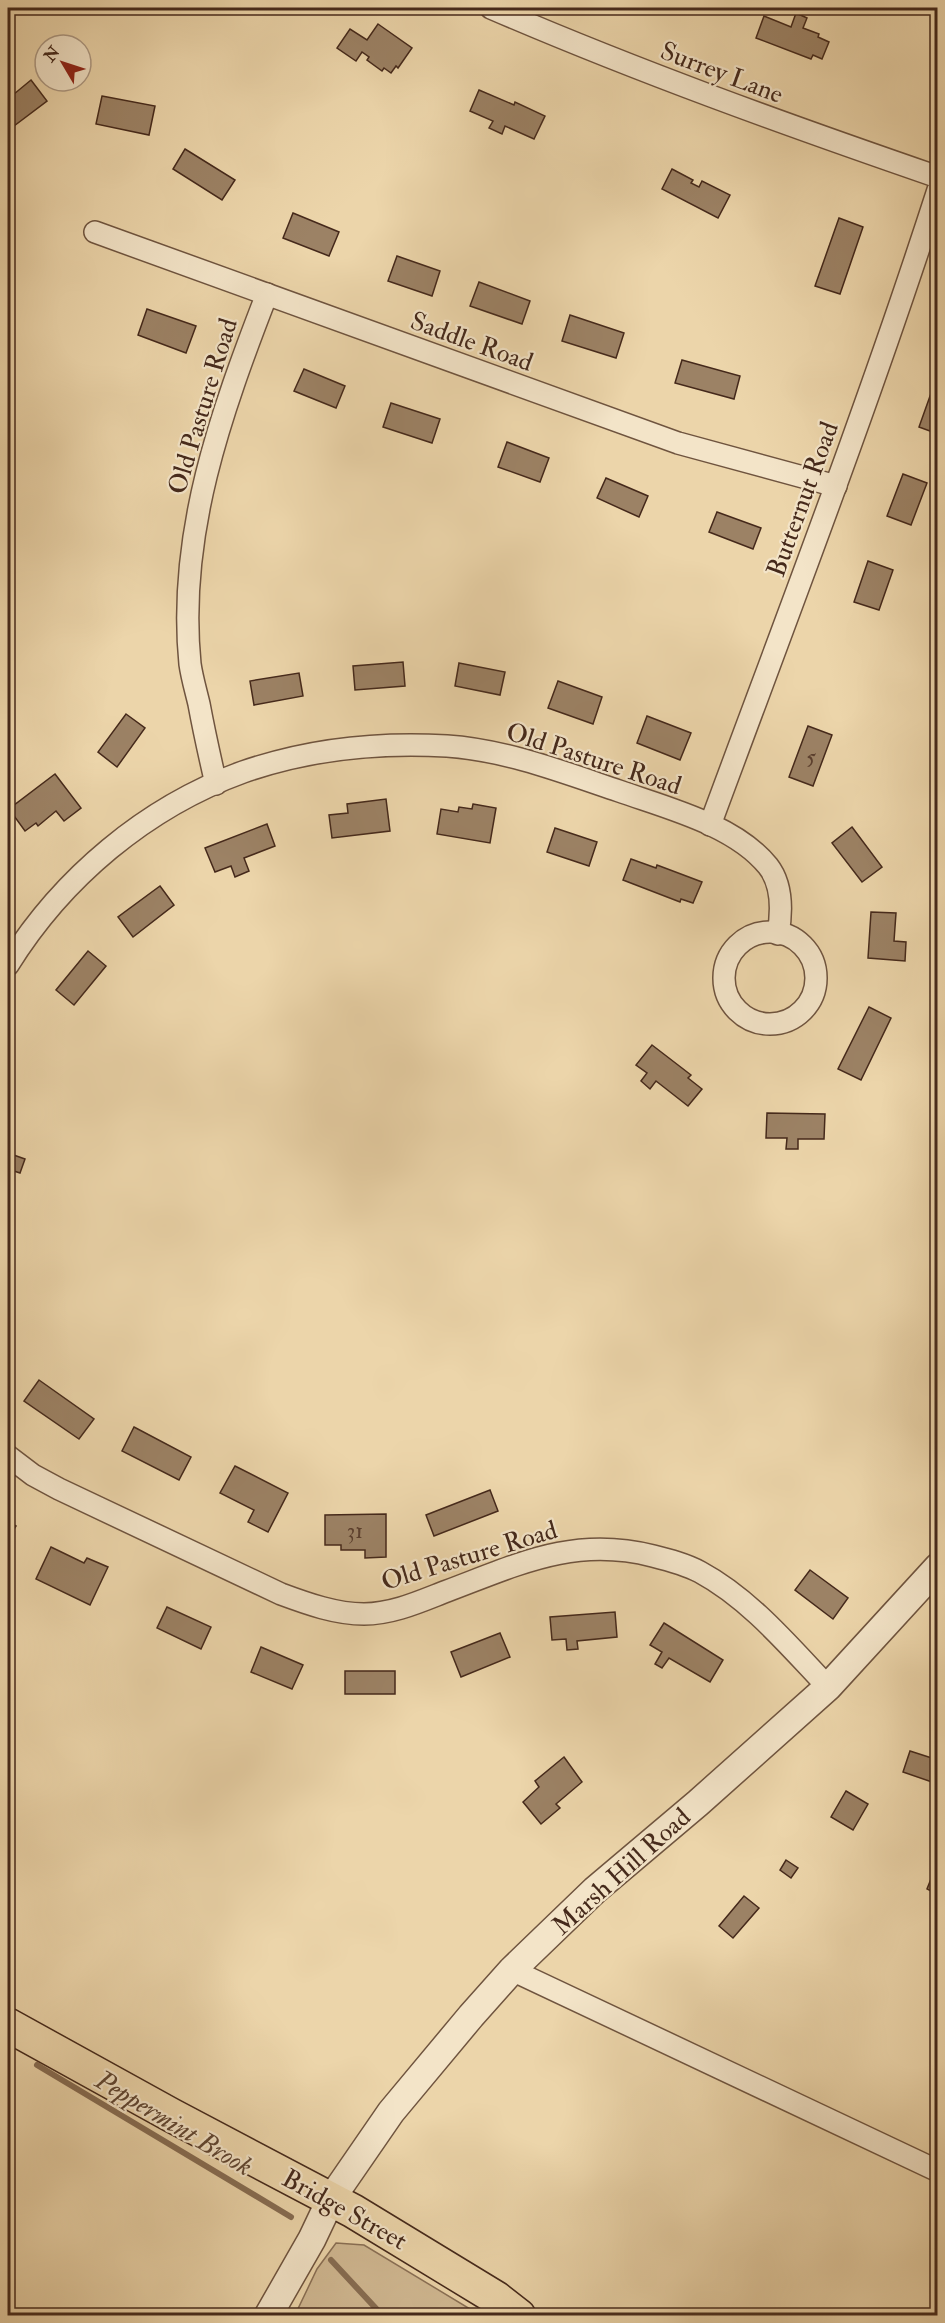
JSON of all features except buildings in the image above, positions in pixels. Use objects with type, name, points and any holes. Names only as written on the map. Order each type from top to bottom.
[{"type":"main road","name":"Bridge Street","points":[[8,2025],[171,2115],[331,2199],[496,2298],[519,2316]]},
{"type":"street","name":"Surrey Lane","points":[[497,9],[588,50],[791,127],[938,177]]},
{"type":"street","name":"Butternut Road","points":[[710,825],[896,322],[938,190]]},
{"type":"street","name":"Saddle Road","points":[[95,232],[678,443],[836,486]]},
{"type":"street","name":"Old Pasture Road","points":[[216,784],[190,666],[189,595],[192,558],[197,513],[218,429],[232,384],[267,294]]},
{"type":"street","name":"Old Pasture Road","points":[[8,965],[45,913],[69,886],[97,859],[158,815],[216,784],[243,773],[330,750],[383,745],[448,746],[509,756],[541,764],[710,825],[746,845],[769,867],[777,882],[780,898],[778,933]]},
{"type":"street","points":[[767,933],[778,933],[798,943],[806,951],[815,970],[815,982],[808,1003],[793,1018],[772,1024],[761,1024],[741,1014],[728,997],[724,986],[726,964],[738,946],[746,939],[767,933]]},
{"type":"street","name":"Old Pasture Road","points":[[8,1456],[33,1475],[59,1489],[281,1594],[344,1612],[366,1614],[409,1606],[531,1559],[557,1552],[620,1549],[674,1562],[699,1572],[729,1590],[755,1612],[828,1687]]},
{"type":"street","name":"Marsh Hill Road","points":[[268,2316],[312,2240],[331,2199],[391,2112],[512,1970],[595,1890],[698,1803],[828,1687],[938,1567]]},
{"type":"street","points":[[512,1970],[938,2171]]},
{"type":"shaded area","points":[[336,2243],[364,2245],[480,2315],[295,2315],[317,2269]]},
{"type":"waterway","name":"Peppermint Brook","points":[[37,2065],[291,2217]]},
{"type":"waterway","name":"Peppermint Brook","points":[[331,2260],[383,2316]]}]
